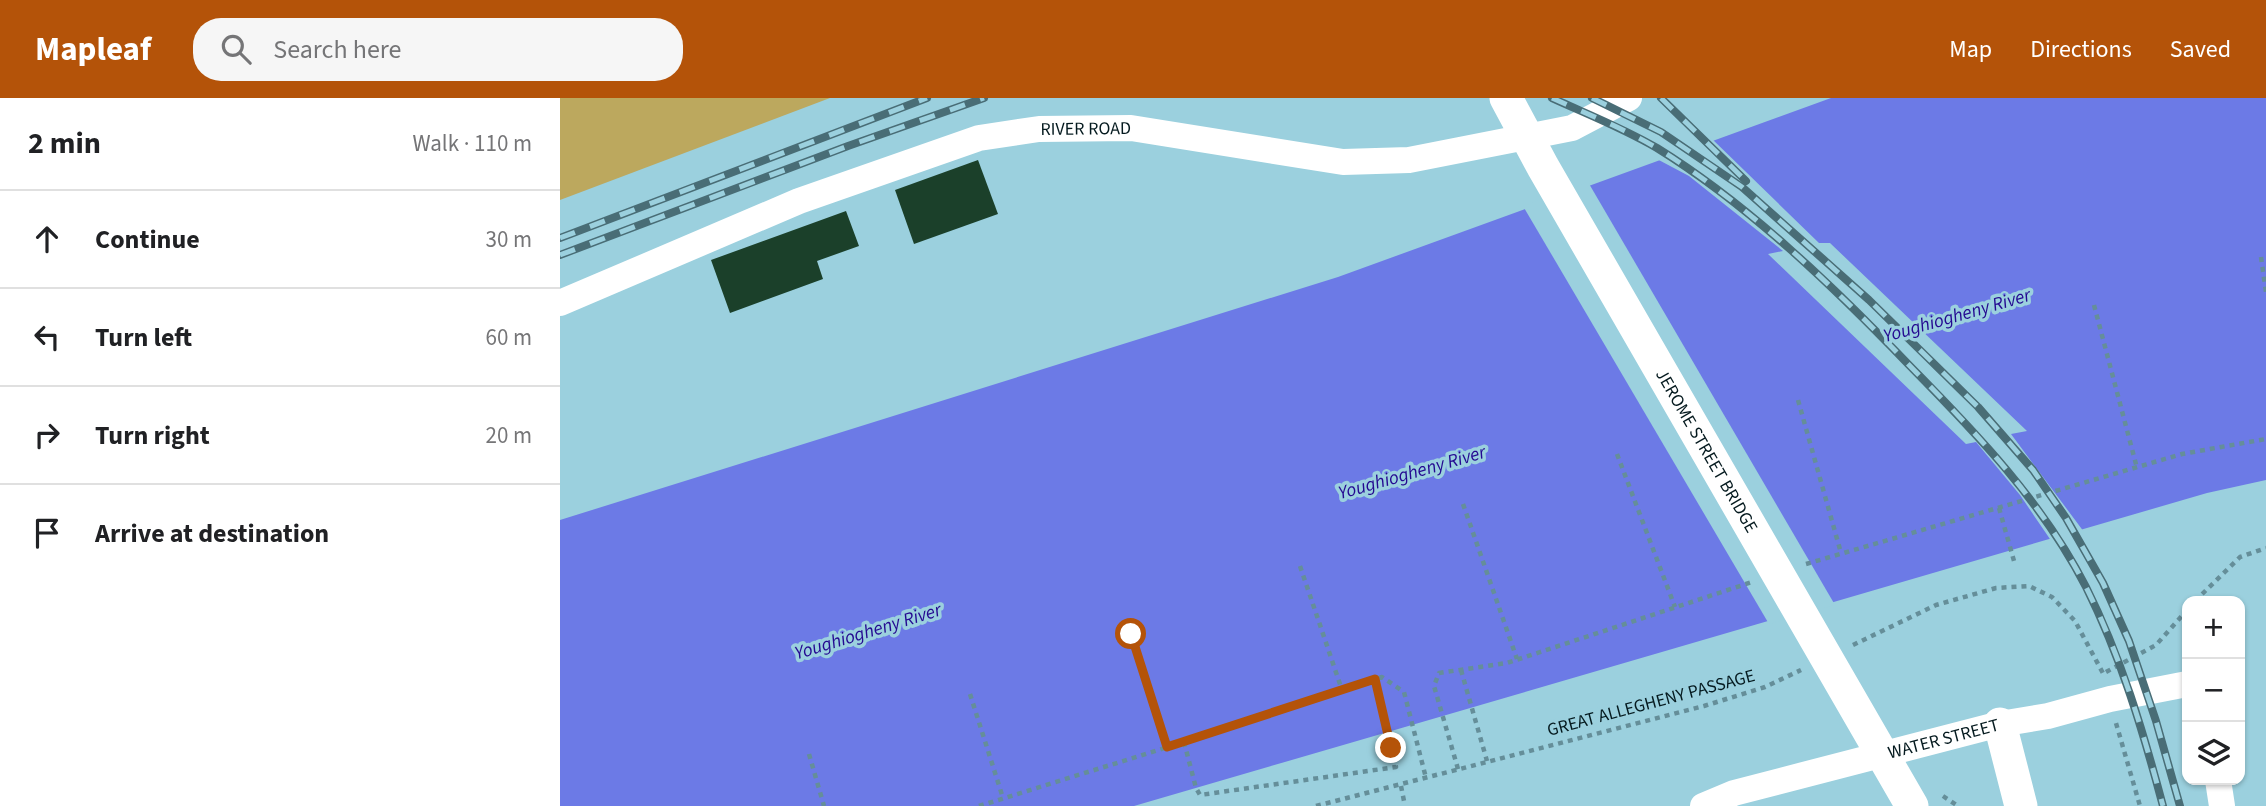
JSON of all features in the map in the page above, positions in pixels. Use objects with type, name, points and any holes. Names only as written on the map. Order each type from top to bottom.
[{"type":"main road","name":"JEROME STREET BRIDGE","points":[[1506,98],[1911,804]]},
{"type":"main road","points":[[2000,724],[2021,806]]},
{"type":"street","name":"RIVER ROAD","points":[[560,303],[799,201],[979,138],[1039,130],[1131,128],[1343,162],[1409,159],[1572,128],[1629,98]]},
{"type":"street","name":"WATER STREET","points":[[1712,804],[2000,724],[2048,716],[2110,699],[2182,685]]},
{"type":"street","points":[[2219,785],[2222,806]]},
{"type":"path","points":[[2260,257],[2266,292]]},
{"type":"path","points":[[2094,305],[2137,468]]},
{"type":"path","points":[[1798,400],[1841,553]]},
{"type":"path","points":[[1617,454],[1675,607]]},
{"type":"path","points":[[1463,504],[1517,659]]},
{"type":"path","points":[[1999,508],[2014,561]]},
{"type":"path","points":[[2200,596],[2240,557],[2266,548]]},
{"type":"path","points":[[1300,566],[1342,690]]},
{"type":"path","points":[[1850,646],[1936,605],[1996,588],[2029,586],[2052,597],[2075,621],[2104,673],[2156,645],[2182,616]]},
{"type":"path","points":[[1131,634],[1167,747]]},
{"type":"path","points":[[1461,670],[1487,761]]},
{"type":"path","name":"GREAT ALLEGHENY PASSAGE","points":[[1316,806],[1703,706],[1765,687],[1801,670]]},
{"type":"path","points":[[979,806],[1382,677],[1404,692],[1426,778]]},
{"type":"path","points":[[1184,742],[1200,795],[1396,767],[1375,679]]},
{"type":"path","points":[[970,694],[1003,798]]},
{"type":"path","points":[[2114,714],[2140,806]]},
{"type":"path","points":[[809,754],[824,806]]},
{"type":"path","points":[[1401,786],[1404,801]]},
{"type":"path","points":[[1944,796],[1958,806]]},
{"type":"shaded area","points":[[560,98],[830,98],[560,200]]},
{"type":"water","name":"Youghiogheny River","points":[[1831,98],[2266,98],[2266,480],[2207,493],[1134,806],[560,806],[560,520],[1338,277]]},
{"type":"pier","points":[[1711,138],[1819,243],[1830,243],[2027,431],[2011,434],[2084,532],[2052,542],[2020,495],[1976,442],[1966,444],[1768,254],[1783,251],[1689,176],[1655,158]]},
{"type":"pier","points":[[1588,182],[1835,605],[1769,624],[1523,206]]},
{"type":"building","points":[[978,160],[998,214],[914,244],[895,190]]},
{"type":"building","points":[[846,211],[859,246],[817,261],[823,279],[730,313],[711,260]]},
{"type":"railway","points":[[560,238],[927,98]]},
{"type":"railway","points":[[560,255],[848,146],[984,98]]},
{"type":"railway","points":[[1552,98],[1657,148],[1691,170],[1757,221],[1851,306],[1959,416],[2006,469],[2069,556],[2099,613],[2130,695],[2163,806]]},
{"type":"railway","points":[[1592,98],[1661,132],[1742,187],[1869,300],[1978,407],[2033,470],[2066,518],[2103,583],[2129,641],[2156,721],[2180,806]]},
{"type":"railway","points":[[1661,98],[1746,181]]},
{"type":"route","points":[[1131,634],[1167,747],[1375,679],[1391,748]]}]
